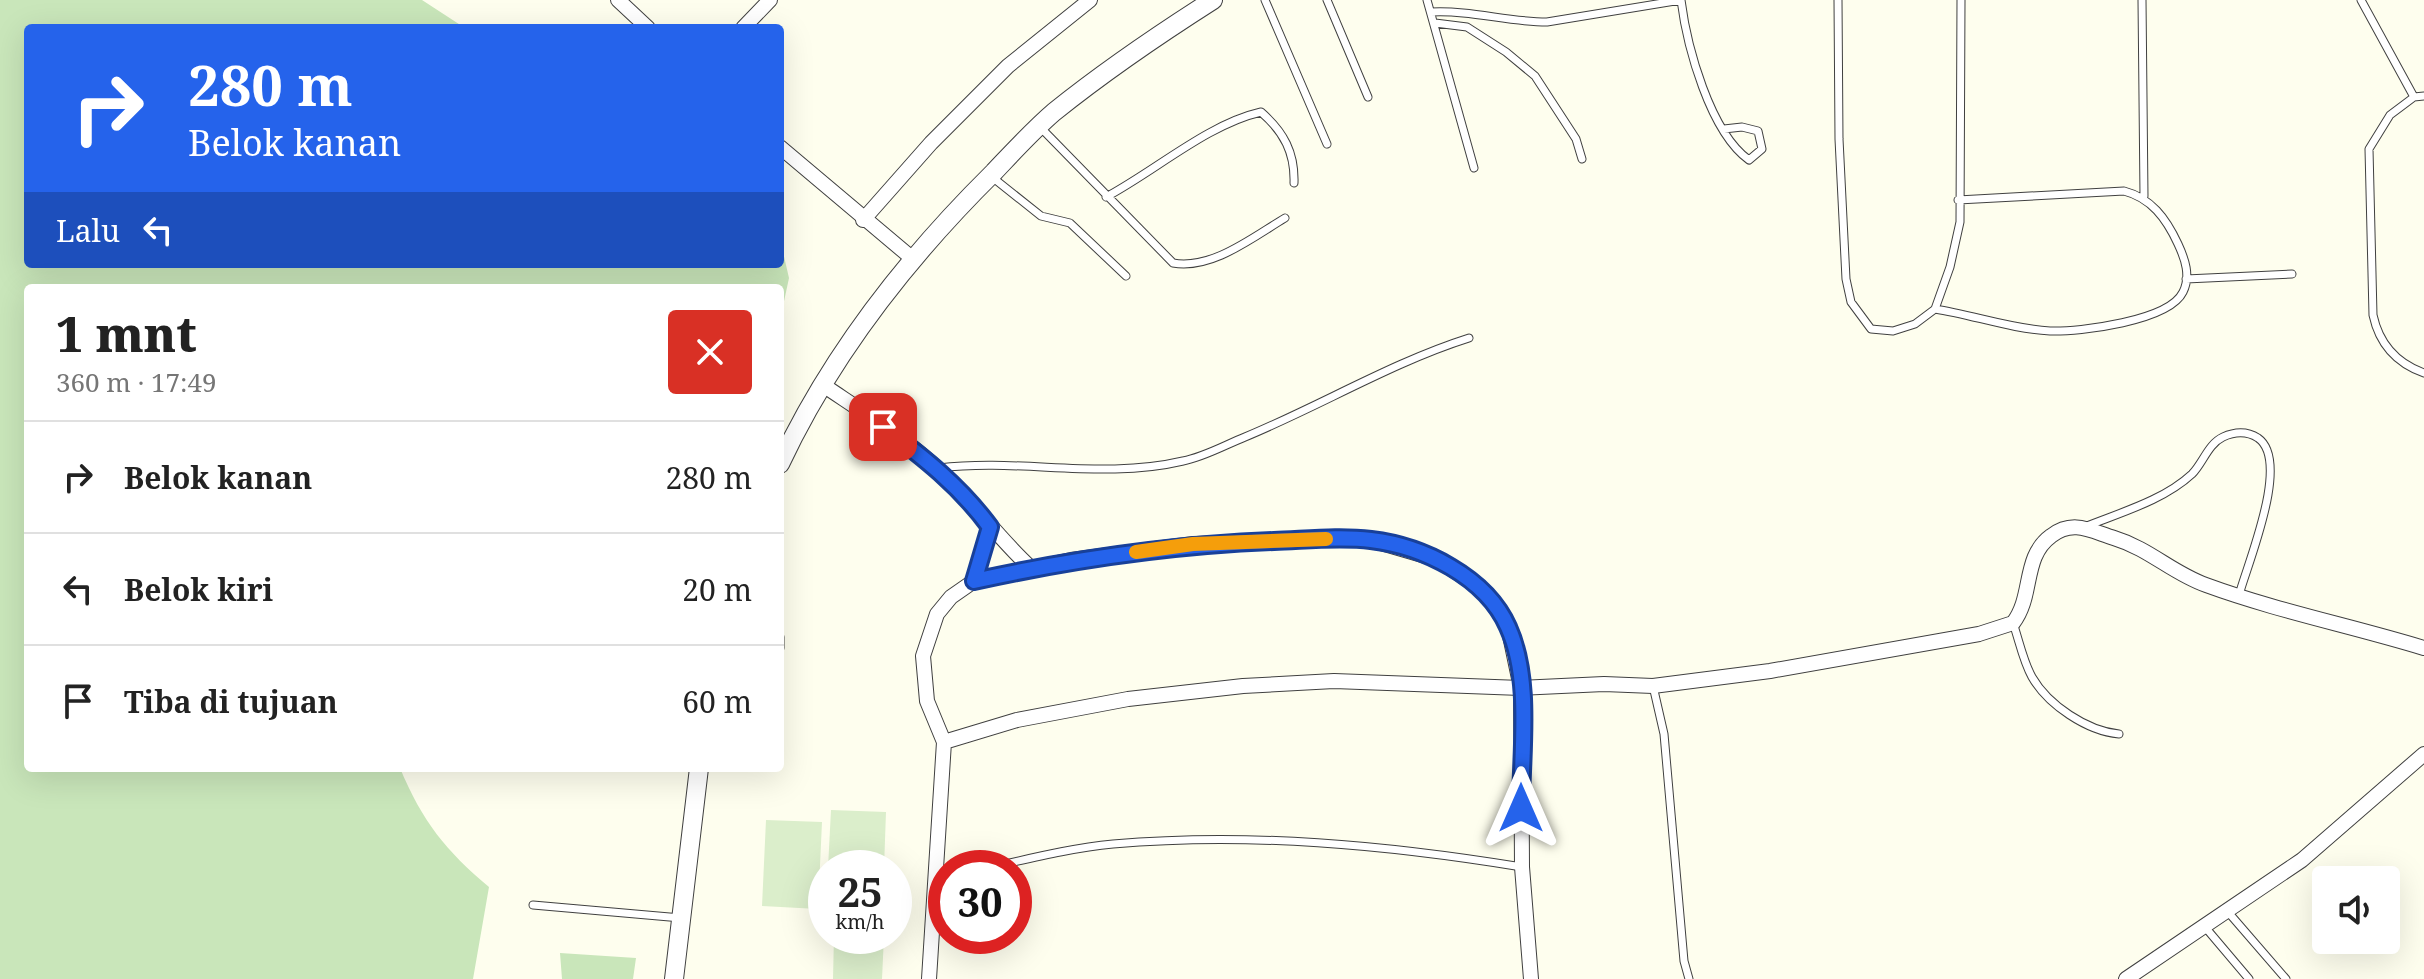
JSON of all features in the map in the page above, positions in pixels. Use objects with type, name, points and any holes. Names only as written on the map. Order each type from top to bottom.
[{"type":"street","points":[[618,0],[644,24]]},
{"type":"street","points":[[747,24],[770,0]]},
{"type":"street","points":[[863,220],[931,143],[1008,66],[1090,0]]},
{"type":"street","points":[[784,456],[802,418],[885,289],[941,224],[1040,126],[1138,49],[1213,0]]},
{"type":"street","points":[[784,151],[913,259]]},
{"type":"street","points":[[823,385],[937,468],[1031,568]]},
{"type":"street","points":[[944,742],[1017,720],[1128,699],[1243,686],[1334,681],[1521,688],[1604,684],[1653,686],[1770,671],[1979,634],[2013,623],[2027,599],[2032,560],[2038,547],[2065,528],[2085,526],[2135,544],[2204,585],[2424,648]]},
{"type":"street","points":[[974,581],[990,527]]},
{"type":"street","points":[[941,850],[944,742],[927,701],[923,656],[937,614],[951,597],[974,581],[1031,568],[1193,544],[1371,540],[1436,559],[1482,589],[1508,626],[1521,688],[1522,867],[1531,979]]},
{"type":"street","points":[[2126,979],[2228,912],[2336,833],[2424,754]]},
{"type":"street","points":[[674,979],[699,772]]},
{"type":"street","points":[[929,979],[932,954]]},
{"type":"lane","points":[[1265,0],[1327,144]]},
{"type":"lane","points":[[1327,0],[1368,97]]},
{"type":"lane","points":[[1427,0],[1474,168]]},
{"type":"lane","points":[[1431,12],[1465,10],[1526,22],[1547,22],[1681,0],[1686,41],[1724,129],[1733,148],[1749,160],[1762,149],[1758,131],[1742,127],[1724,129]]},
{"type":"lane","points":[[1838,0],[1839,139],[1846,279],[1851,302],[1871,329],[1904,327],[1935,309],[1950,267],[1960,222],[1961,0]]},
{"type":"lane","points":[[2142,0],[2144,196]]},
{"type":"lane","points":[[2361,0],[2414,97]]},
{"type":"lane","points":[[1435,23],[1467,27],[1535,76],[1570,129],[1582,159]]},
{"type":"lane","points":[[2424,96],[2414,97],[2390,115],[2369,149],[2373,315],[2377,336],[2392,354],[2424,373]]},
{"type":"lane","points":[[1106,197],[1151,173],[1231,119],[1261,112],[1273,123],[1292,153],[1294,183]]},
{"type":"lane","points":[[1040,126],[1173,263],[1186,266],[1212,259],[1285,218]]},
{"type":"lane","points":[[990,175],[1041,216],[1070,223],[1126,276]]},
{"type":"lane","points":[[1935,309],[2049,331],[2088,329],[2136,319],[2173,303],[2183,292],[2186,279],[2187,269],[2178,244],[2163,217],[2144,196],[2124,191],[1958,200]]},
{"type":"lane","points":[[2186,279],[2292,274]]},
{"type":"lane","points":[[937,468],[976,463],[1138,470],[1187,461],[1347,393],[1428,351],[1469,338]]},
{"type":"lane","points":[[2085,526],[2131,508],[2183,481],[2221,438],[2244,432],[2254,435],[2268,451],[2272,481],[2239,595]]},
{"type":"lane","points":[[2013,623],[2030,674],[2041,691],[2070,715],[2104,733],[2119,734]]},
{"type":"lane","points":[[1653,686],[1664,734],[1684,961],[1689,979]]},
{"type":"lane","points":[[1032,859],[1110,844],[1233,837],[1411,851],[1522,867]]},
{"type":"lane","points":[[533,905],[683,918]]},
{"type":"lane","points":[[2228,912],[2286,979]]},
{"type":"lane","points":[[2205,927],[2249,979]]},
{"type":"green space","points":[[0,0],[422,0],[459,24],[24,24],[24,268],[784,268],[784,256],[789,278],[784,301],[784,284],[24,284],[24,772],[402,772],[417,804],[437,834],[460,861],[489,887],[473,979],[0,979]]},
{"type":"green space","points":[[831,810],[886,812],[885,850],[829,850]]},
{"type":"green space","points":[[766,820],[822,822],[821,850],[808,850],[808,908],[762,906]]},
{"type":"green space","points":[[560,953],[636,958],[633,979],[562,979]]},
{"type":"green space","points":[[834,954],[883,954],[882,979],[833,979]]},
{"type":"slow traffic","points":[[1136,552],[1193,544],[1326,539]]},
{"type":"route","points":[[883,427],[937,468],[968,498],[990,527],[974,581],[1071,560],[1193,544],[1371,540],[1436,559],[1482,589],[1508,626],[1521,688],[1521,808]]}]
